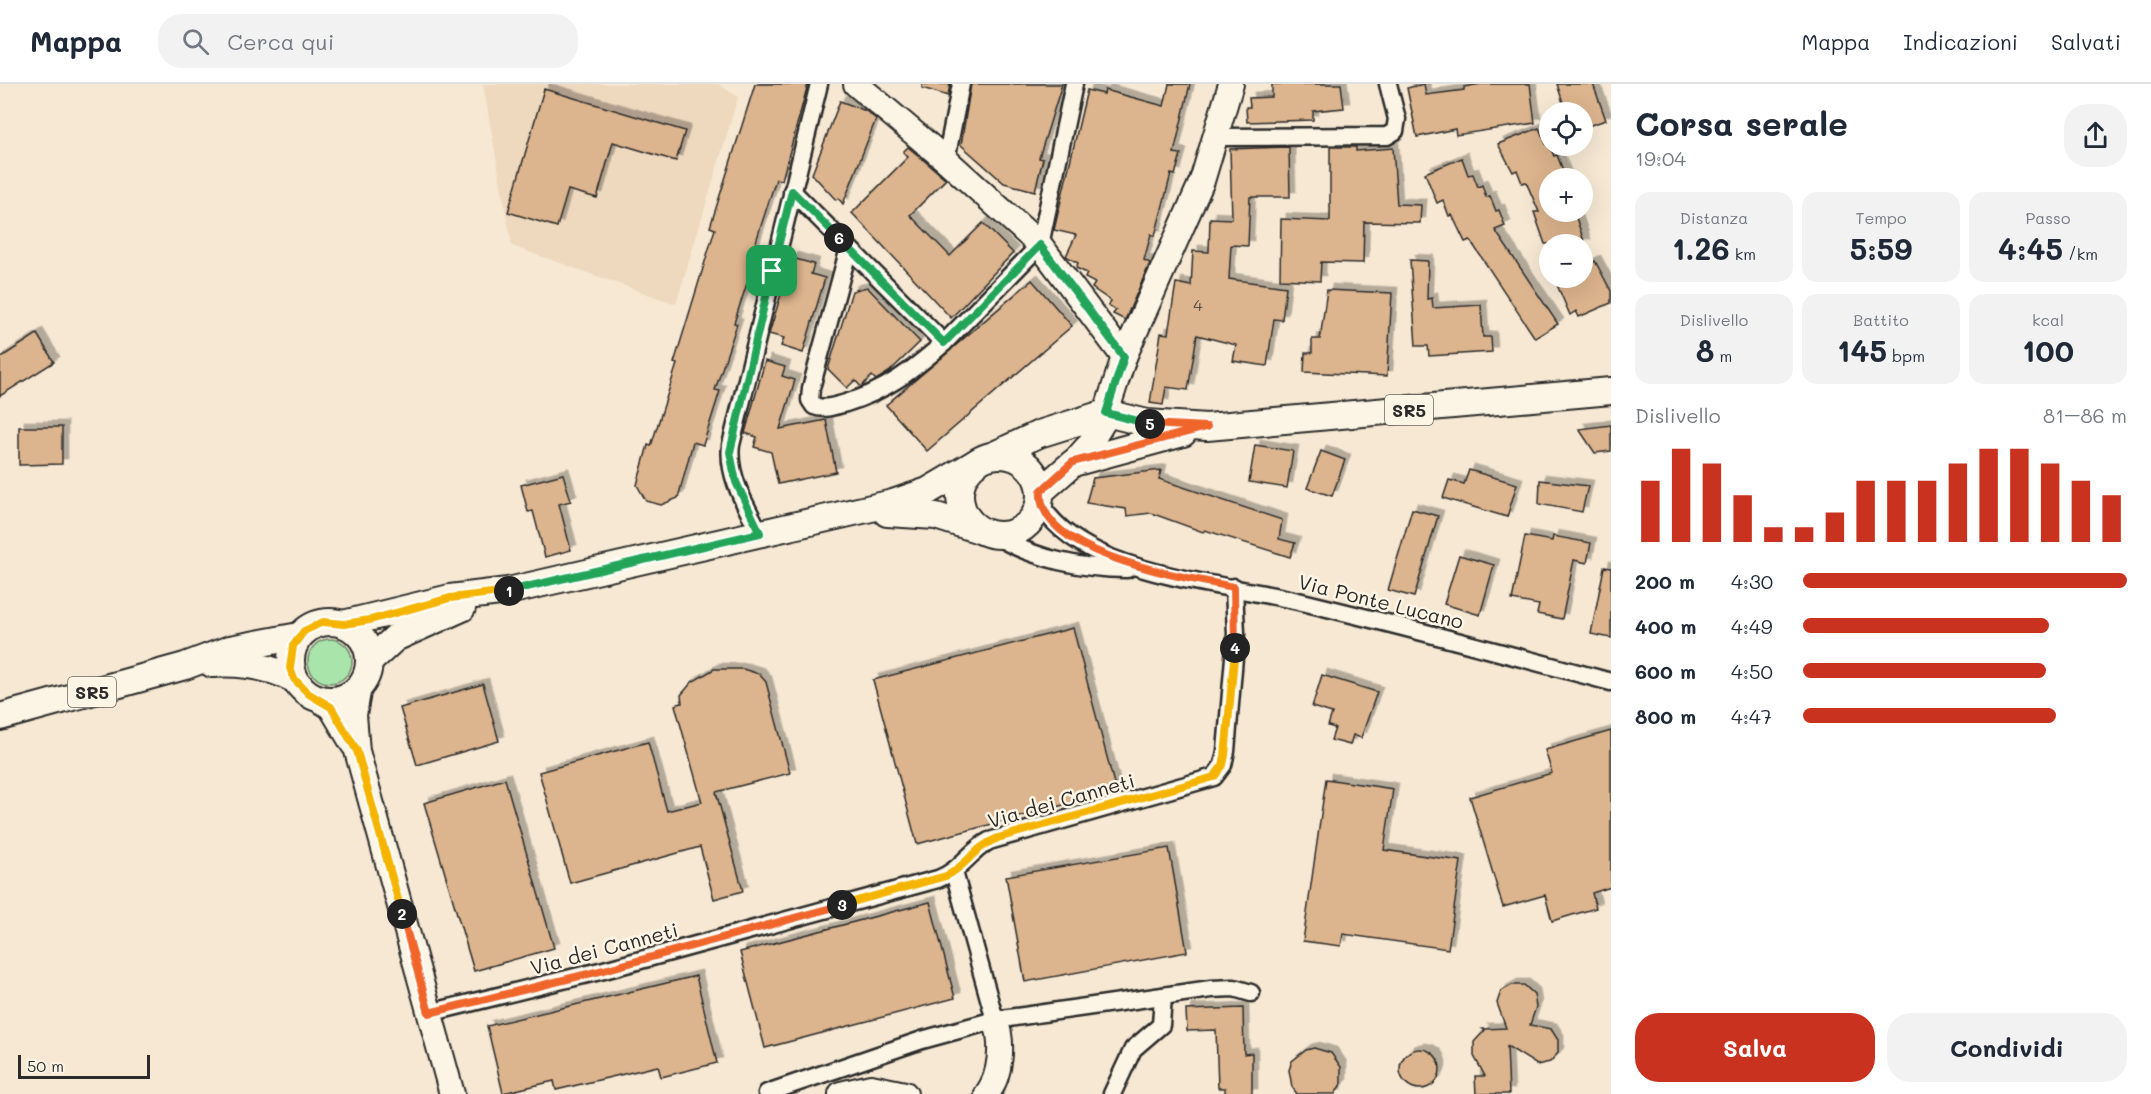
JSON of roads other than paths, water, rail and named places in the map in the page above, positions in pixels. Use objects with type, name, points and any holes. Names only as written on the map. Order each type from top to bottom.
[{"type":"main road","points":[[856,84],[946,160],[1040,245],[1124,357]]},
{"type":"main road","points":[[847,515],[911,513],[950,520],[988,533],[1019,531],[1028,524],[1040,498],[1094,438],[1106,413],[1124,357],[1185,224],[1217,137],[1231,84]]},
{"type":"main road","name":"SR5","points":[[1207,427],[1611,391]]},
{"type":"main road","points":[[185,666],[230,649],[299,636],[313,625],[323,622],[344,624],[370,620],[450,598],[496,594],[847,515],[928,491],[986,458],[1039,434],[1106,413],[1147,423],[1207,427]]},
{"type":"main road","points":[[1073,462],[1207,427]]},
{"type":"main road","points":[[988,533],[969,522],[962,510],[960,496],[962,482],[968,470],[986,458],[1007,455],[1025,464],[1037,478],[1040,498]]},
{"type":"main road","points":[[369,662],[395,638],[496,594]]},
{"type":"main road","points":[[318,699],[345,698],[360,687],[365,680],[369,662],[362,639],[344,624]]},
{"type":"main road","points":[[299,636],[290,657],[294,679],[300,688],[331,707],[357,751]]},
{"type":"main road","points":[[185,666],[237,662],[270,669],[294,679]]},
{"type":"main road","name":"SR5","points":[[0,717],[185,666]]},
{"type":"main road","points":[[360,687],[354,716],[357,751],[452,1094]]},
{"type":"main road","points":[[966,1094],[990,1090],[1001,1036],[995,1020]]},
{"type":"main road","points":[[841,1094],[871,1087],[906,1093]]},
{"type":"street","points":[[760,533],[736,482],[730,452],[819,84]]},
{"type":"street","points":[[946,160],[961,84]]},
{"type":"street","points":[[849,248],[811,388],[810,400],[814,406],[823,408],[840,405],[885,389],[913,370],[944,343],[1040,245],[1074,84]]},
{"type":"street","points":[[1217,137],[1387,136],[1395,131],[1397,124],[1388,84]]},
{"type":"street","points":[[792,191],[944,343]]},
{"type":"street","name":"Via Ponte Lucano","points":[[1040,498],[1055,524],[1077,541],[1140,568]]},
{"type":"street","name":"Via Ponte Lucano","points":[[988,533],[1021,549],[1058,560],[1108,568],[1140,568],[1234,587],[1379,621],[1611,682]]},
{"type":"street","name":"Via dei Canneti","points":[[429,1013],[604,970],[954,872],[974,851],[989,842],[1201,782],[1219,772],[1226,751],[1234,654],[1234,587]]},
{"type":"street","points":[[954,872],[995,1020]]},
{"type":"street","points":[[767,1093],[922,1040],[995,1020],[1226,988],[1251,993]]},
{"type":"street","points":[[1112,1094],[1133,1049],[1161,1025],[1163,996]]}]
